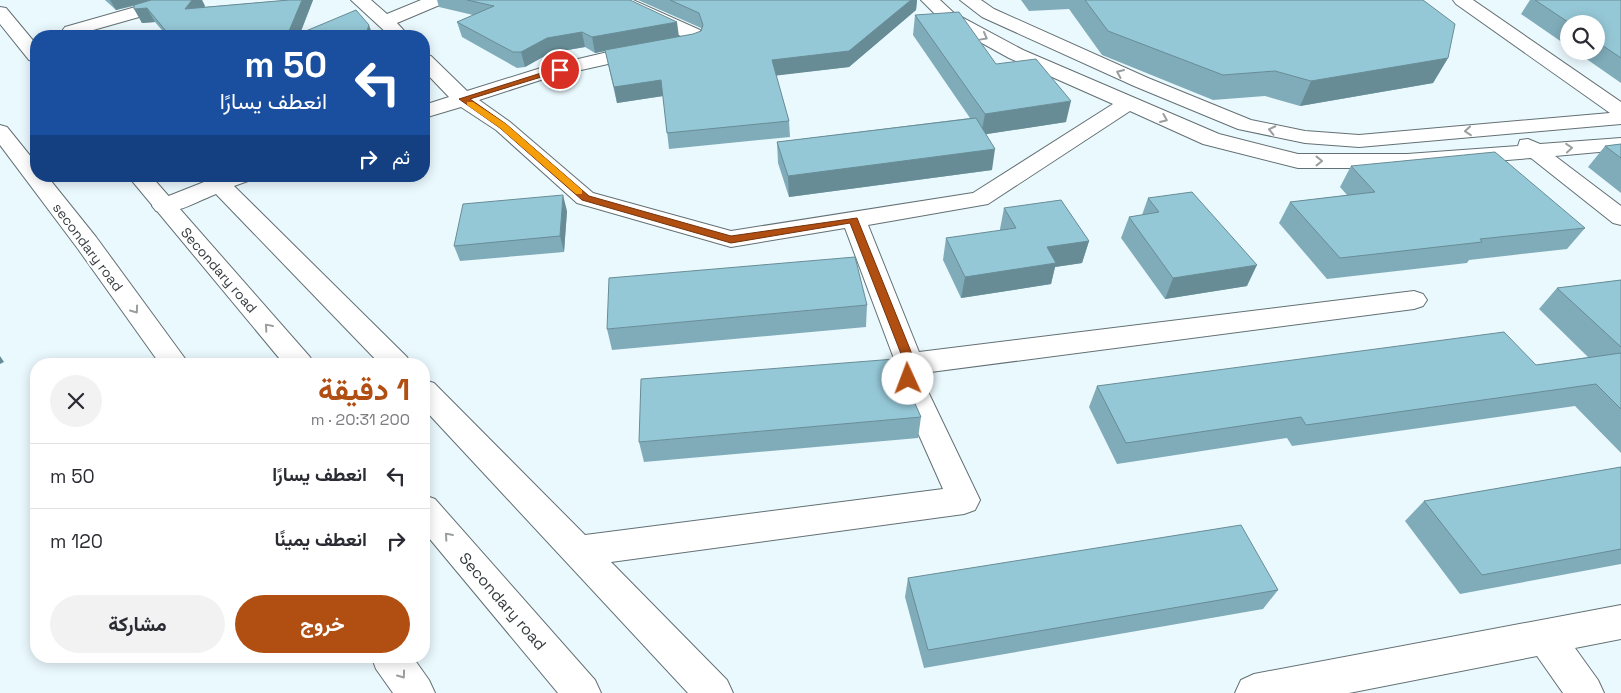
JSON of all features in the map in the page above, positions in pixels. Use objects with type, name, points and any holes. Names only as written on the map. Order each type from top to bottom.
[{"type":"street","points":[[83,30],[179,0]]},
{"type":"street","points":[[360,0],[394,30]]},
{"type":"street","points":[[385,21],[436,0]]},
{"type":"street","points":[[430,110],[544,73],[608,58],[694,42],[694,34],[619,0]]},
{"type":"street","points":[[930,0],[948,17],[1016,54],[1211,139],[1298,161],[1407,161],[1621,144]]},
{"type":"street","points":[[969,0],[988,13],[1141,82],[1245,125],[1306,138],[1359,141],[1621,118]]},
{"type":"street","points":[[1462,0],[1621,110]]},
{"type":"street","points":[[0,12],[30,44]]},
{"type":"street","points":[[430,66],[463,99],[503,126],[586,198],[731,239],[980,199],[1128,103]]},
{"type":"street","points":[[1506,128],[1621,218]]},
{"type":"street","name":"secondary road","points":[[0,131],[30,170]]},
{"type":"street","name":"secondary road","points":[[40,182],[87,243],[171,358]]},
{"type":"street","name":"Secondary road","points":[[144,182],[295,358]]},
{"type":"street","points":[[164,206],[216,182]]},
{"type":"street","points":[[226,182],[391,358]]},
{"type":"street","points":[[579,551],[964,500],[908,379],[910,364],[854,220]]},
{"type":"street","points":[[910,364],[1414,300]]},
{"type":"street","points":[[430,397],[714,693]]},
{"type":"street","name":"Secondary road","points":[[430,516],[582,693]]},
{"type":"street","points":[[1254,693],[1621,622]]},
{"type":"street","points":[[1546,638],[1585,693]]},
{"type":"street","points":[[394,663],[416,693]]},
{"type":"building","points":[[151,0],[192,0],[185,9],[302,0],[290,30],[165,30],[147,8],[134,9],[134,5]]},
{"type":"building","points":[[467,0],[630,0],[677,22],[592,37],[582,32],[547,38],[521,52],[513,52],[457,22],[494,6]]},
{"type":"building","points":[[670,0],[911,0],[849,51],[772,60],[789,121],[667,133],[661,80],[614,87],[605,50],[701,31],[703,25],[699,13]]},
{"type":"building","points":[[1085,0],[1423,0],[1455,24],[1448,58],[1311,81],[1275,71],[1223,75],[1108,31]]},
{"type":"building","points":[[1535,0],[1621,0],[1621,58],[1605,47],[1605,15],[1560,15],[1560,17]]},
{"type":"building","points":[[356,10],[369,25],[367,30],[308,30]]},
{"type":"building","points":[[959,12],[996,64],[1036,59],[1071,101],[985,114],[915,15]]},
{"type":"building","points":[[976,118],[995,149],[788,176],[777,142]]},
{"type":"building","points":[[1621,144],[1621,158],[1605,146]]},
{"type":"building","points":[[1495,152],[1585,228],[1480,239],[1482,242],[1340,258],[1290,202],[1375,192],[1351,166]]},
{"type":"building","points":[[1192,192],[1257,265],[1173,278],[1129,217],[1159,212],[1148,198]]},
{"type":"building","points":[[563,195],[560,236],[454,246],[463,204]]},
{"type":"building","points":[[1061,200],[1089,241],[1047,247],[1056,263],[965,277],[946,238],[1016,228],[1004,208]]},
{"type":"building","points":[[855,257],[867,305],[607,329],[609,278]]},
{"type":"building","points":[[1621,280],[1621,347],[1557,288]]},
{"type":"building","points":[[1504,332],[1536,365],[1621,353],[1621,409],[1596,384],[1306,425],[1301,417],[1126,443],[1097,386]]},
{"type":"building","points":[[895,359],[921,417],[639,442],[641,379]]},
{"type":"building","points":[[1621,467],[1621,549],[1482,575],[1424,501]]},
{"type":"building","points":[[1241,525],[1278,590],[928,650],[908,578]]},
{"type":"slow traffic","points":[[470,104],[503,126],[579,192]]},
{"type":"route","points":[[560,70],[544,73],[463,99],[503,126],[586,198],[731,239],[854,220],[910,364],[908,379]]}]
